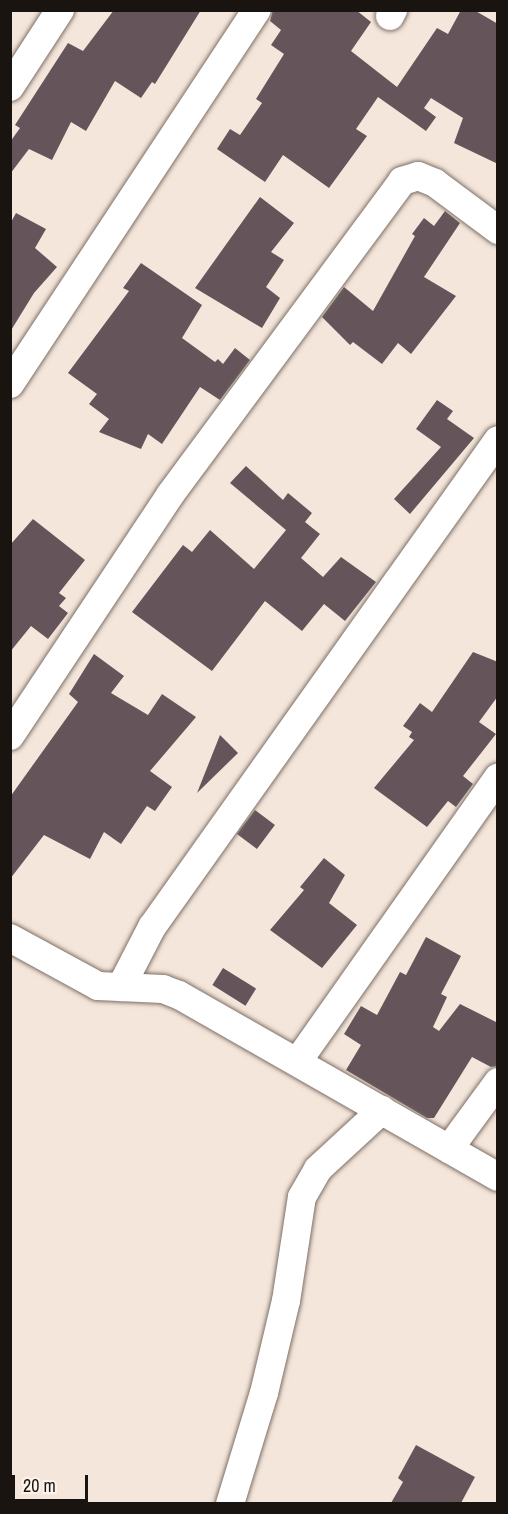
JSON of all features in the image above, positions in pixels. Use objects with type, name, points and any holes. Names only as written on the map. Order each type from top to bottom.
[{"type":"street","points":[[10,87],[60,10]]},
{"type":"street","points":[[10,384],[257,10]]},
{"type":"street","points":[[10,736],[170,495],[402,181],[418,176],[435,183],[498,230]]},
{"type":"street","points":[[121,987],[152,927],[498,440]]},
{"type":"street","points":[[298,1061],[498,777]]},
{"type":"street","points":[[10,938],[98,986],[163,989],[179,995],[298,1061],[498,1178]]},
{"type":"street","points":[[449,1149],[498,1082]]},
{"type":"street","points":[[230,1503],[264,1393],[286,1301],[302,1197],[318,1169],[382,1110]]},
{"type":"building","points":[[114,10],[201,10],[155,84],[152,82],[141,98],[115,81],[86,131],[71,122],[52,160],[29,149],[10,174],[10,142],[20,128],[15,125],[68,43],[83,51]]},
{"type":"building","points":[[273,10],[356,10],[371,22],[351,51],[397,87],[437,28],[448,34],[461,10],[474,10],[498,24],[498,164],[454,143],[463,118],[431,98],[424,108],[436,117],[426,131],[378,97],[356,129],[367,136],[329,188],[283,155],[265,182],[217,149],[230,129],[240,135],[262,103],[256,99],[284,54],[271,45],[281,30],[270,21]]},
{"type":"building","points":[[260,197],[294,223],[271,252],[284,260],[266,287],[280,298],[262,328],[195,288]]},
{"type":"building","points":[[445,211],[460,223],[424,277],[456,296],[411,354],[398,343],[382,364],[353,342],[350,345],[322,317],[344,287],[373,311],[415,236],[412,234],[424,218],[434,226]]},
{"type":"building","points":[[16,213],[46,229],[35,248],[57,267],[34,293],[10,332],[10,224]]},
{"type":"building","points":[[141,263],[202,305],[182,338],[215,362],[218,359],[223,364],[235,348],[250,360],[220,400],[200,387],[162,444],[148,434],[141,449],[99,432],[109,419],[89,404],[97,394],[68,373],[129,291],[123,288]]},
{"type":"building","points":[[437,400],[453,411],[447,419],[474,438],[410,514],[394,499],[441,447],[416,429]]},
{"type":"building","points":[[246,466],[283,500],[288,493],[312,513],[305,522],[320,534],[301,558],[323,577],[341,557],[376,582],[345,621],[324,604],[302,631],[265,601],[212,671],[132,612],[183,545],[192,552],[210,530],[254,569],[286,530],[230,483]]},
{"type":"building","points":[[33,519],[85,560],[59,593],[66,598],[59,606],[68,613],[48,639],[31,626],[10,652],[10,545]]},
{"type":"building","points":[[473,652],[498,662],[498,696],[479,722],[496,734],[463,776],[473,784],[456,807],[448,801],[427,827],[374,788],[414,740],[409,737],[412,732],[403,726],[420,703],[432,712]]},
{"type":"building","points":[[94,654],[124,676],[111,693],[148,715],[162,694],[196,717],[150,771],[172,787],[155,811],[147,806],[121,844],[104,832],[90,859],[44,835],[10,879],[10,797],[78,702],[69,694]]},
{"type":"building","points":[[220,735],[238,753],[197,793]]},
{"type":"building","points":[[255,810],[275,825],[257,849],[237,834]]},
{"type":"building","points":[[324,858],[345,875],[329,903],[357,925],[322,968],[270,930],[304,890],[300,887]]},
{"type":"building","points":[[426,937],[461,956],[441,994],[447,997],[433,1027],[439,1031],[460,1004],[498,1023],[498,1066],[491,1067],[472,1057],[434,1118],[427,1118],[346,1070],[361,1045],[344,1034],[361,1006],[377,1015],[400,972],[406,975]]},
{"type":"building","points":[[223,968],[256,989],[245,1006],[212,985]]},
{"type":"building","points":[[416,1445],[475,1477],[461,1503],[391,1503],[403,1482],[398,1478]]}]
